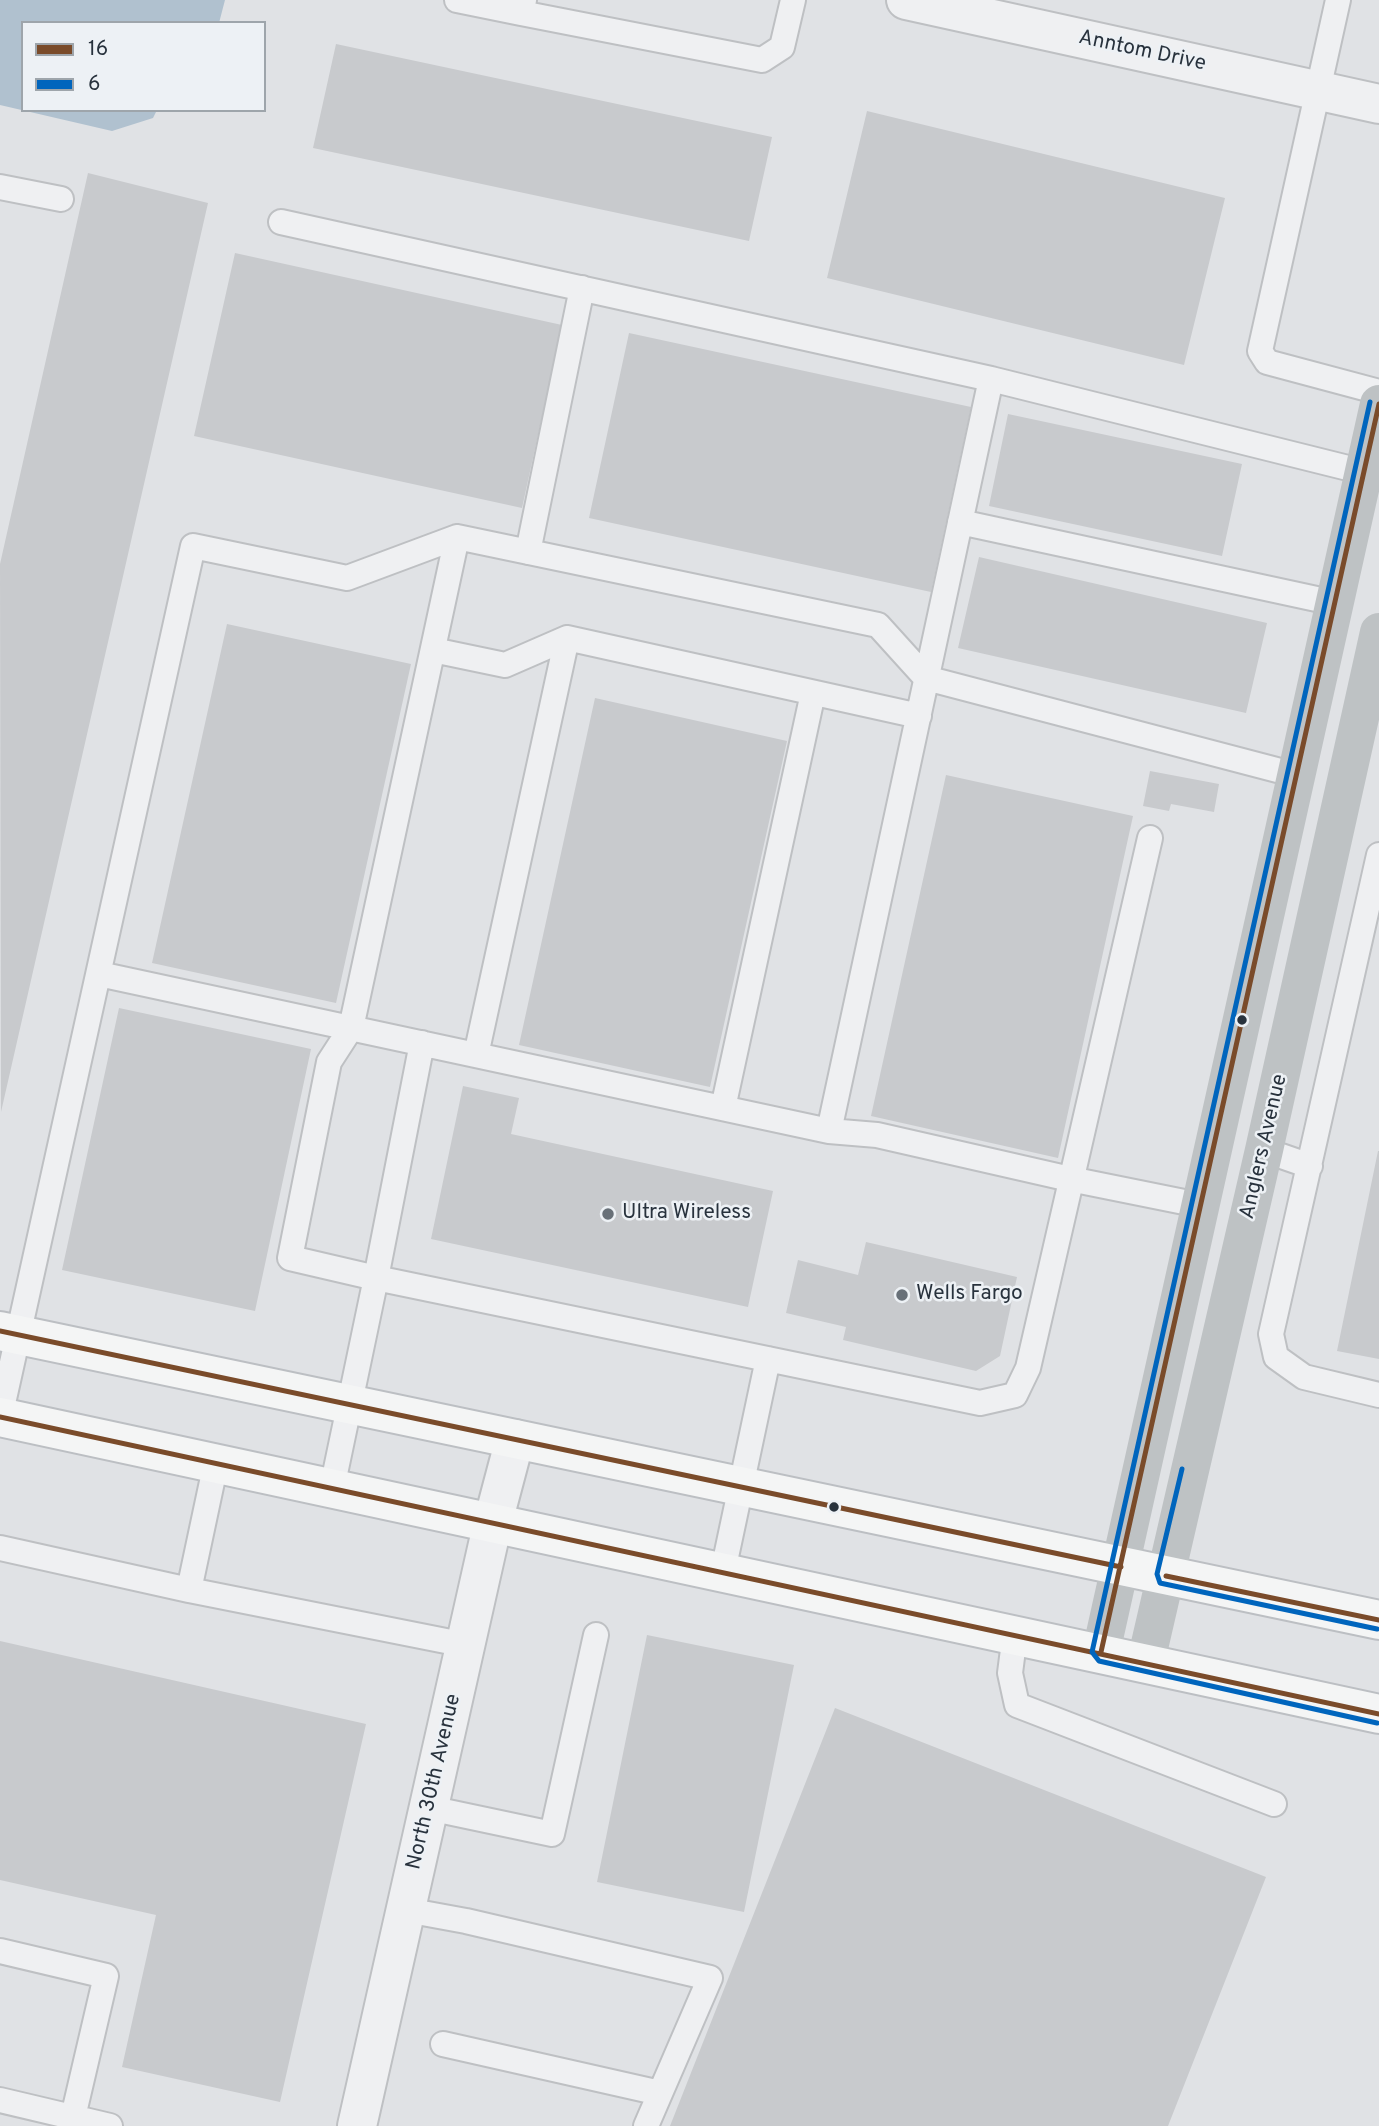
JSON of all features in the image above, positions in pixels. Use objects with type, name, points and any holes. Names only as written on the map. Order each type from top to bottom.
[{"type":"main road","points":[[9,1333],[1379,1620]]},
{"type":"main road","points":[[0,1417],[1146,1661],[1379,1714]]},
{"type":"street","name":"Anntom Drive","points":[[906,0],[1379,104]]},
{"type":"street","points":[[1101,1652],[1335,603],[1371,479],[1379,404]]},
{"type":"street","name":"Anglers Avenue","points":[[1146,1661],[1264,1150],[1379,632]]},
{"type":"street","name":"North 30th Avenue","points":[[357,2126],[493,1522],[515,1439]]},
{"type":"lane","points":[[457,0],[523,7],[762,60],[782,47],[793,0]]},
{"type":"lane","points":[[1338,0],[1261,351],[1267,362],[1379,392]]},
{"type":"lane","points":[[0,187],[61,199]]},
{"type":"lane","points":[[282,222],[991,379],[1371,479]]},
{"type":"lane","points":[[528,552],[582,288]]},
{"type":"lane","points":[[829,1131],[991,379]]},
{"type":"lane","points":[[960,522],[1335,603]]},
{"type":"lane","points":[[457,537],[351,1028],[329,1062],[290,1258],[980,1403],[1015,1395],[1028,1367],[1150,838]]},
{"type":"lane","points":[[0,1417],[9,1333],[99,974],[193,546],[346,578],[457,537],[878,625],[926,678],[1296,775]]},
{"type":"lane","points":[[433,650],[505,665],[567,638],[919,716]]},
{"type":"lane","points":[[476,1055],[567,638]]},
{"type":"lane","points":[[723,1108],[813,693]]},
{"type":"lane","points":[[1379,855],[1272,1334],[1276,1357],[1304,1377],[1379,1395]]},
{"type":"lane","points":[[99,974],[829,1131],[877,1135],[1070,1180],[1199,1205]]},
{"type":"lane","points":[[332,1488],[422,1043]]},
{"type":"lane","points":[[1264,1150],[1310,1166]]},
{"type":"lane","points":[[723,1571],[768,1359]]},
{"type":"lane","points":[[189,1590],[216,1463]]},
{"type":"lane","points":[[0,1548],[189,1590],[466,1645]]},
{"type":"lane","points":[[1015,1634],[1010,1673],[1017,1705],[1274,1804]]},
{"type":"lane","points":[[429,1808],[552,1834],[596,1635]]},
{"type":"lane","points":[[406,1910],[466,1921],[710,1978],[646,2126]]},
{"type":"lane","points":[[0,1951],[106,1976],[73,2117]]},
{"type":"lane","points":[[443,2044],[660,2093]]},
{"type":"lane","points":[[0,2100],[110,2126]]},
{"type":"water","points":[[0,0],[225,0],[220,21],[21,21],[21,110],[0,105]]},
{"type":"water","points":[[30,112],[156,112],[153,118],[112,131]]},
{"type":"building","points":[[336,44],[772,137],[749,241],[313,148]]},
{"type":"building","points":[[867,111],[1225,198],[1184,365],[827,278]]},
{"type":"building","points":[[88,173],[208,203],[1,1112],[0,564]]},
{"type":"building","points":[[235,253],[562,325],[522,508],[194,436]]},
{"type":"building","points":[[629,333],[971,407],[931,592],[589,518]]},
{"type":"building","points":[[1008,414],[1242,464],[1222,556],[989,506]]},
{"type":"building","points":[[979,557],[1267,623],[1246,713],[958,648]]},
{"type":"building","points":[[227,624],[411,664],[336,1003],[152,963]]},
{"type":"building","points":[[595,698],[787,741],[710,1087],[519,1045]]},
{"type":"building","points":[[1150,771],[1219,784],[1214,812],[1171,804],[1169,811],[1143,806]]},
{"type":"building","points":[[946,775],[1133,816],[1058,1158],[871,1116]]},
{"type":"building","points":[[119,1008],[311,1049],[255,1311],[62,1270]]},
{"type":"building","points":[[463,1086],[519,1098],[511,1134],[773,1191],[748,1307],[431,1239]]},
{"type":"building","points":[[1379,1151],[1379,1359],[1337,1351]]},
{"type":"building","name":"Wells Fargo","points":[[866,1242],[1017,1277],[1000,1356],[976,1371],[843,1340],[846,1327],[786,1313],[798,1260],[858,1275]]},
{"type":"building","points":[[647,1635],[794,1665],[744,1912],[597,1882]]},
{"type":"building","points":[[0,1641],[366,1724],[280,2102],[122,2067],[156,1915],[0,1880]]},
{"type":"building","points":[[835,1708],[1266,1877],[1168,2126],[670,2126]]},
{"type":"transit line","name":"6","points":[[1370,402],[1092,1652],[1099,1661],[1377,1723]]},
{"type":"transit line","name":"16","points":[[1101,1652],[1379,404]]},
{"type":"transit line","name":"16","points":[[0,1331],[1121,1567]]},
{"type":"transit line","name":"16","points":[[0,1417],[1379,1714]]},
{"type":"transit line","name":"6","points":[[1182,1469],[1157,1574],[1160,1583],[1377,1629]]},
{"type":"transit line","name":"16","points":[[1166,1576],[1379,1620]]},
{"type":"place","name":"Ultra Wireless","points":[[608,1214]]},
{"type":"place","name":"Wells Fargo","points":[[902,1295]]}]
